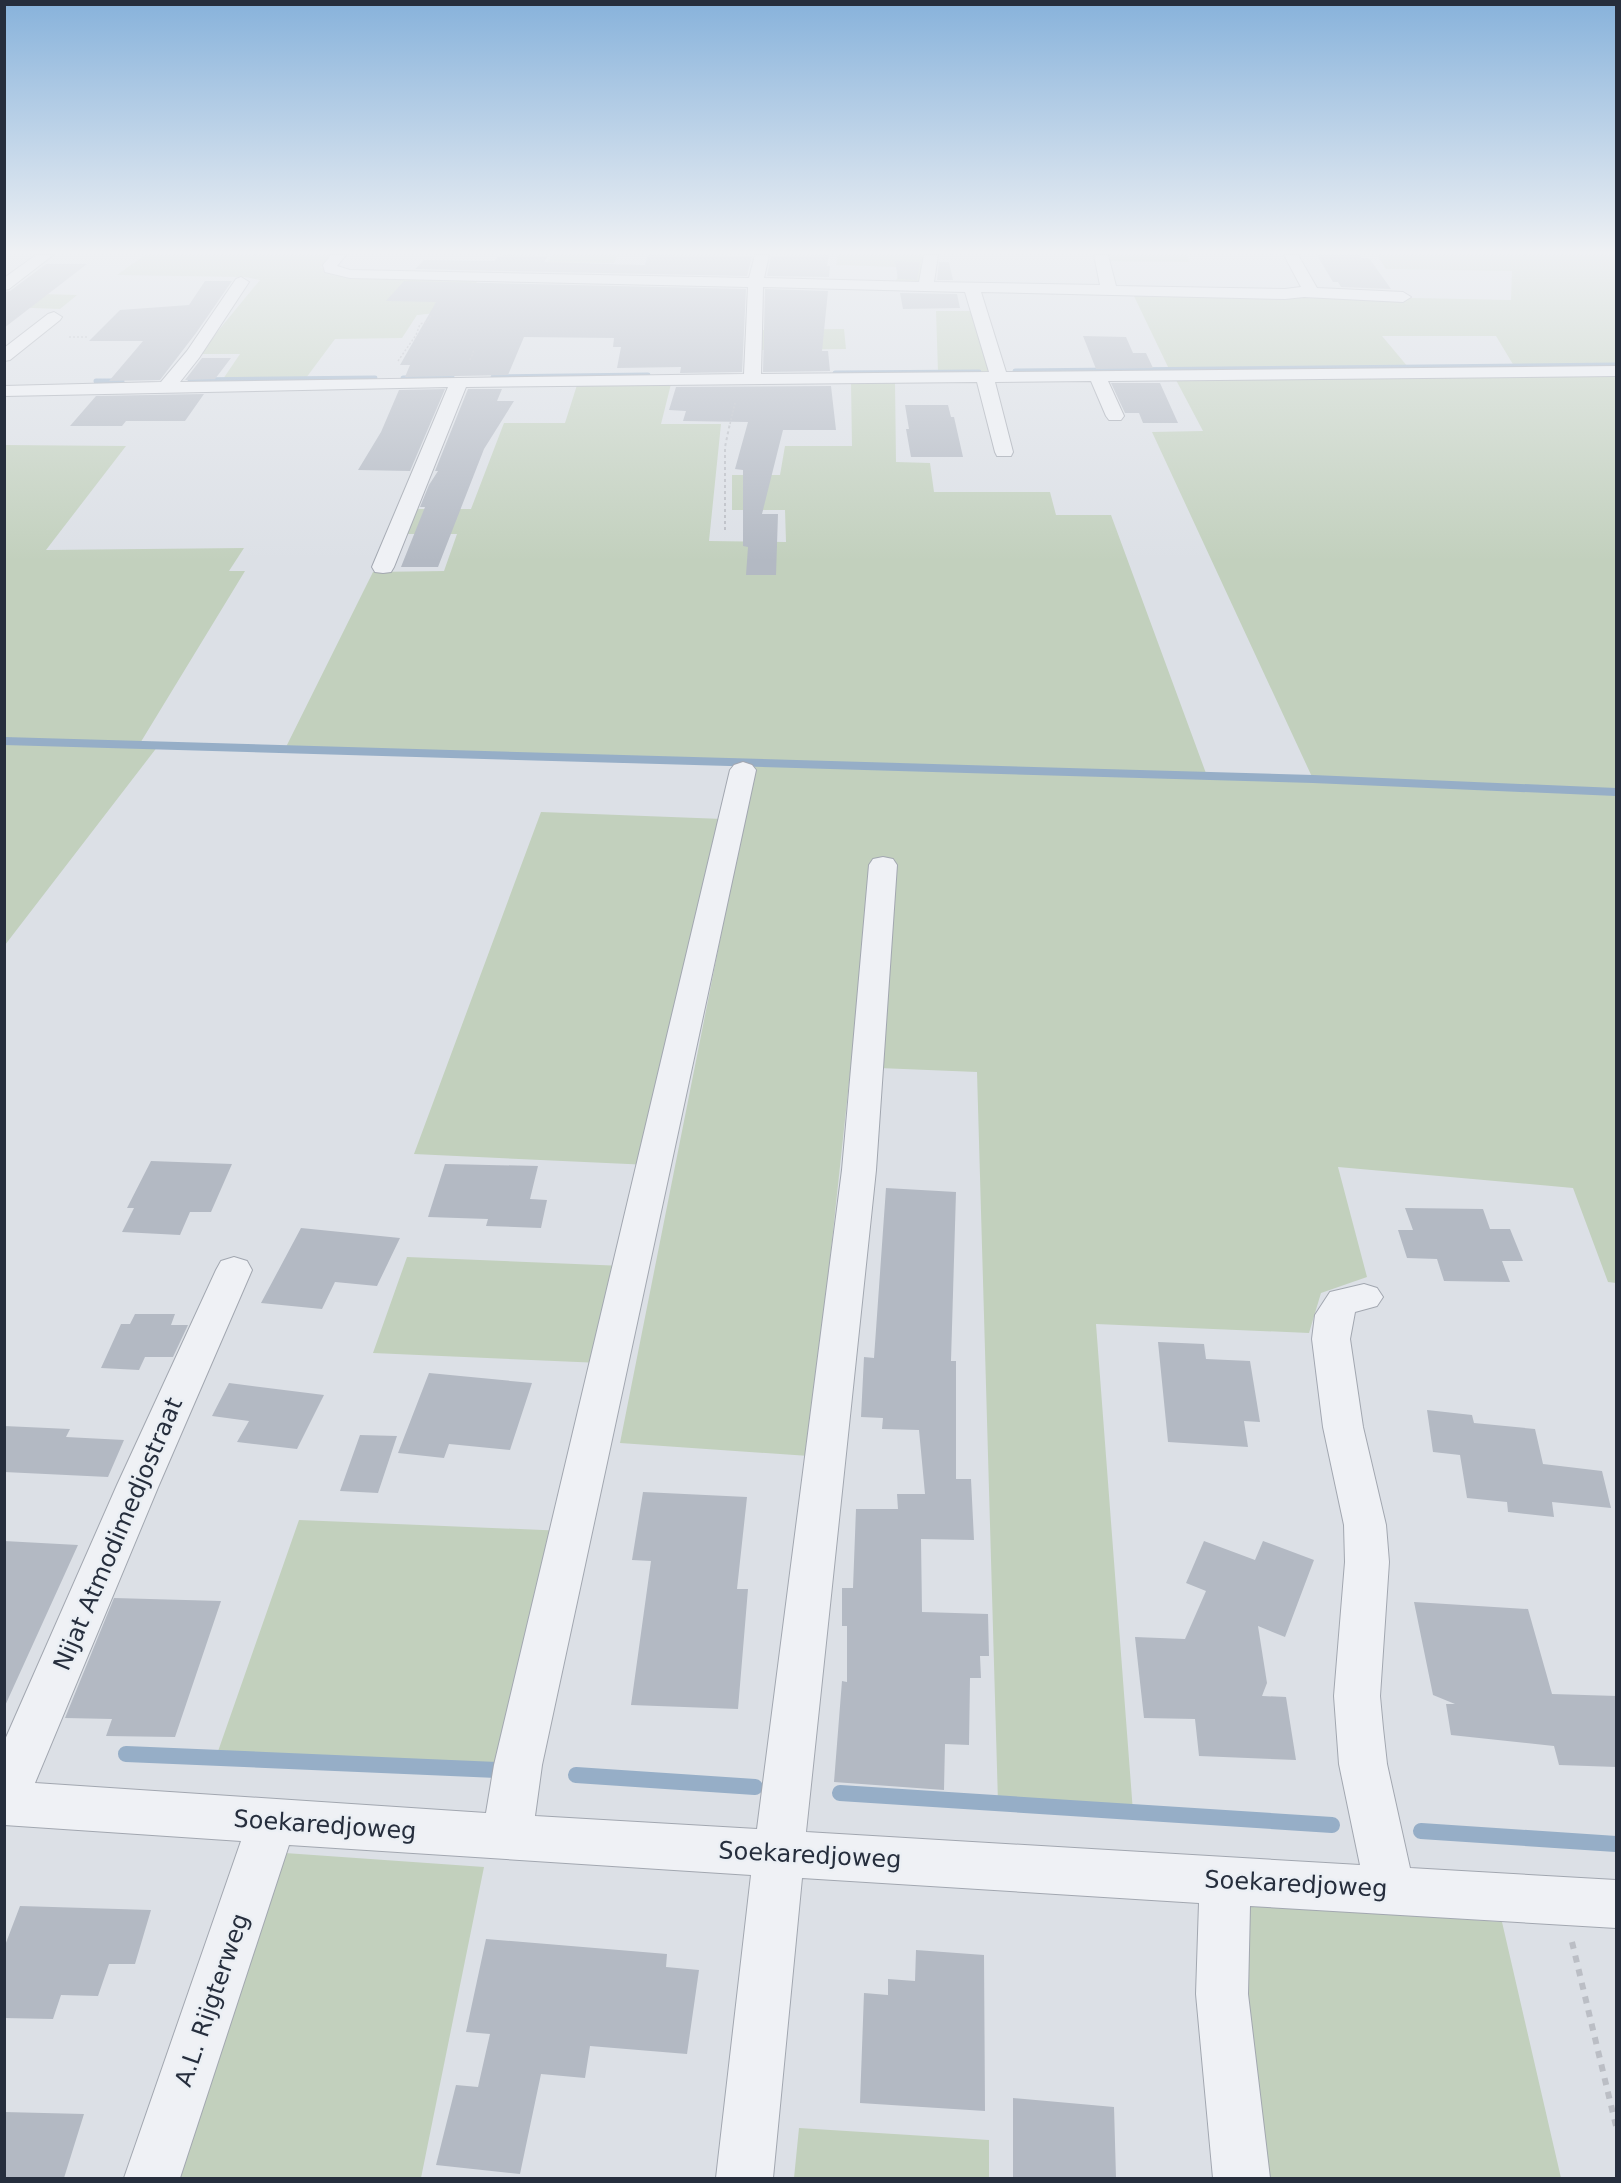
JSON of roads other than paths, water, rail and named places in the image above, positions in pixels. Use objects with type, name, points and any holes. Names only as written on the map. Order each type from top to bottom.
[{"type":"street","points":[[167,386],[191,357]]},
{"type":"street","points":[[745,380],[748,357]]},
{"type":"street","points":[[987,357],[1004,452]]},
{"type":"street","points":[[4,391],[459,382],[1617,371]]},
{"type":"street","points":[[1098,377],[1115,416]]},
{"type":"street","points":[[383,567],[459,382]]},
{"type":"street","points":[[507,1837],[523,1742],[744,770]]},
{"type":"street","points":[[744,2178],[779,1853],[859,1170],[883,865]]},
{"type":"street","name":"Nijat Atmodimedjostraat","points":[[4,1801],[138,1485],[234,1270]]},
{"type":"street","points":[[1364,1297],[1343,1301],[1334,1315],[1331,1339],[1343,1427],[1365,1525],[1367,1562],[1357,1696],[1359,1728],[1363,1764],[1390,1889]]},
{"type":"street","name":"Soekaredjoweg","points":[[4,1801],[272,1822],[1617,1904]]},
{"type":"street","name":"A.L. Rijgterweg","points":[[152,2178],[272,1822]]},
{"type":"street","points":[[1225,1880],[1222,1994],[1241,2178]]},
{"type":"waterway","points":[[1015,371],[1616,365]]},
{"type":"waterway","points":[[835,373],[979,372]]},
{"type":"waterway","points":[[493,377],[648,375]]},
{"type":"waterway","points":[[403,378],[452,377]]},
{"type":"waterway","points":[[190,380],[375,378]]},
{"type":"waterway","points":[[96,381],[122,381]]},
{"type":"waterway","points":[[4,741],[1313,779],[1616,792]]},
{"type":"waterway","points":[[126,1754],[497,1770]]},
{"type":"waterway","points":[[576,1775],[755,1787]]},
{"type":"waterway","points":[[840,1793],[1332,1825]]},
{"type":"waterway","points":[[1421,1831],[1616,1844]]}]
